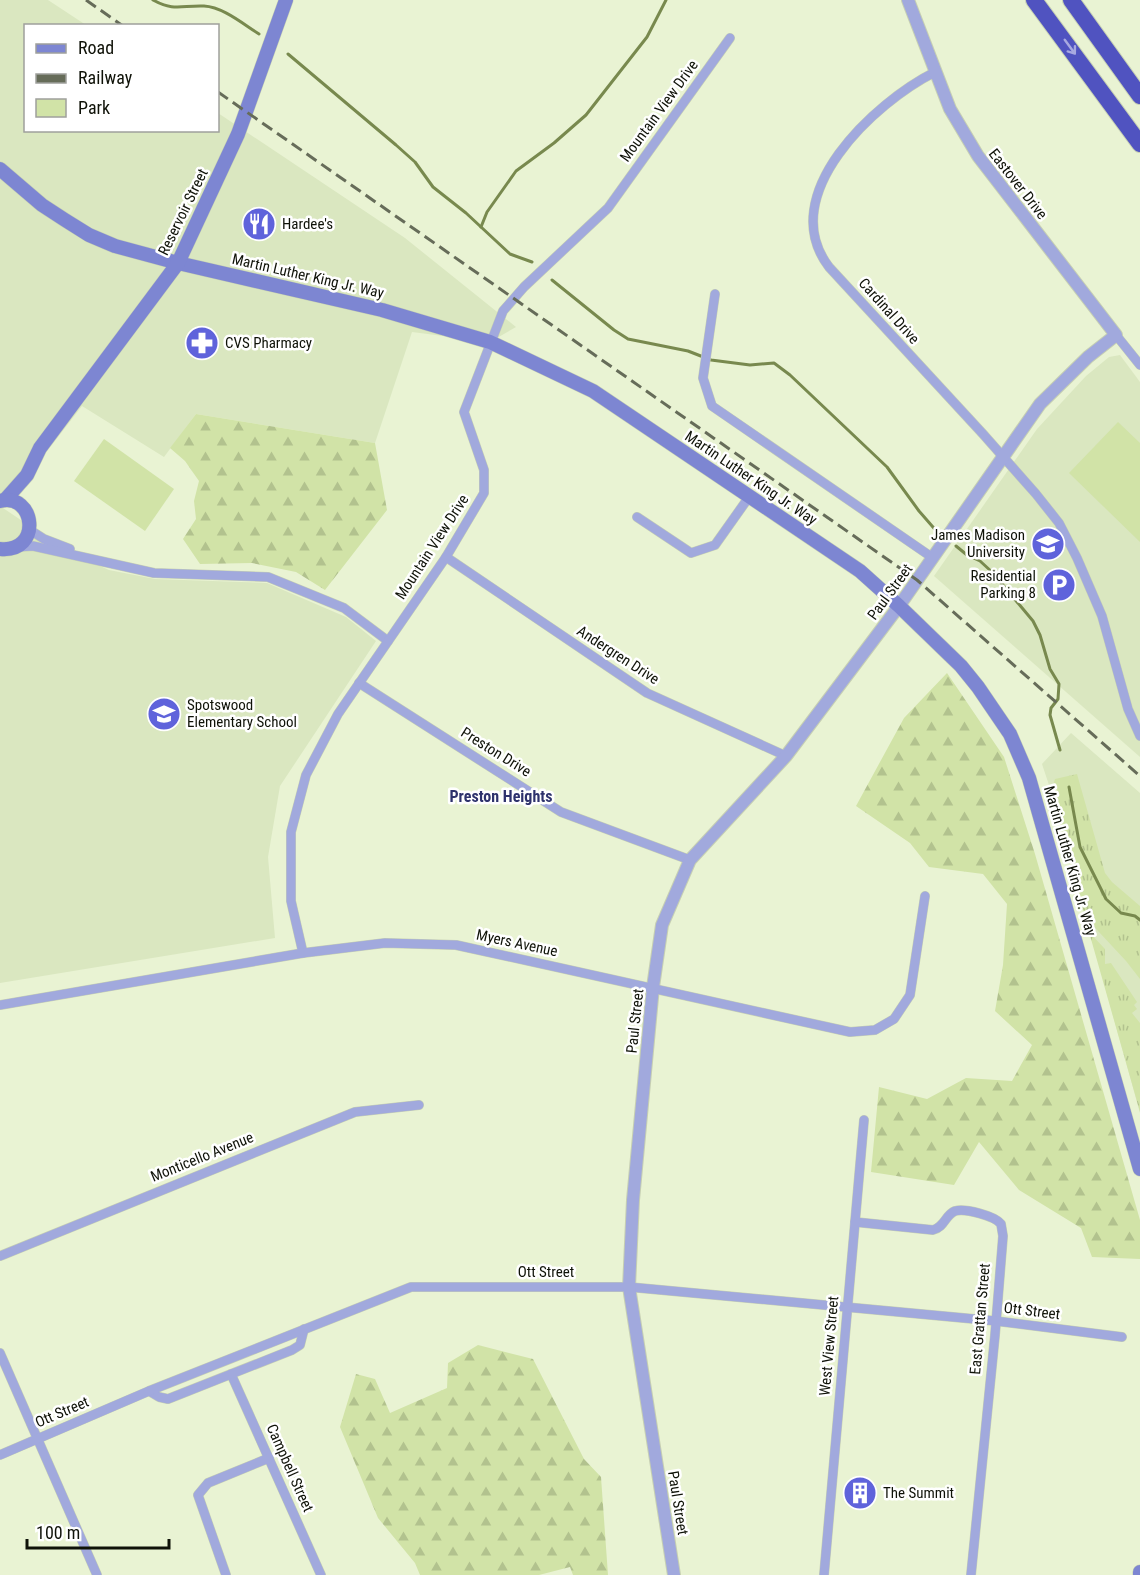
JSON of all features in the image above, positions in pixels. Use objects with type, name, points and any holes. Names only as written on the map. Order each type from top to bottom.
[{"type":"highway","points":[[1034,0],[1140,144]]},
{"type":"highway","points":[[1071,0],[1140,96]]},
{"type":"main road","name":"Reservoir Street","points":[[23,508],[27,475],[40,448],[178,263],[238,134],[286,0]]},
{"type":"main road","name":"Martin Luther King Jr. Way","points":[[0,169],[42,205],[89,235],[115,246],[178,263],[382,310],[490,342],[593,391],[860,571],[961,666],[1010,734],[1033,790],[1140,1169]]},
{"type":"main road","name":"Reservoir Street","points":[[2,500],[27,475]]},
{"type":"main road","points":[[0,549],[16,547],[22,543],[30,530],[28,514],[23,508],[14,502],[2,500]]},
{"type":"street","name":"Eastover Drive","points":[[908,0],[950,109],[978,156],[1140,365]]},
{"type":"street","name":"Mountain View Drive","points":[[303,953],[291,901],[291,832],[306,775],[338,714],[446,557],[484,493],[484,470],[464,412],[503,311],[608,208],[730,38]]},
{"type":"street","name":"Cardinal Drive","points":[[935,72],[890,101],[868,120],[846,146],[826,176],[816,200],[812,222],[819,252],[829,267],[1053,515],[1067,537],[1102,616],[1130,715],[1140,736]]},
{"type":"street","name":"Paul Street","points":[[715,294],[703,378],[712,406],[933,558]]},
{"type":"street","name":"Paul Street","points":[[674,1575],[629,1287],[633,1200],[653,987],[662,925],[690,860],[786,756],[899,606],[1040,404],[1088,357],[1116,335]]},
{"type":"street","points":[[637,517],[691,553],[715,545],[749,497]]},
{"type":"street","points":[[30,530],[44,539],[97,561]]},
{"type":"street","points":[[16,547],[33,546],[154,573],[268,577],[344,608],[388,641]]},
{"type":"street","name":"Andergren Drive","points":[[446,557],[647,693],[786,756]]},
{"type":"street","name":"Preston Drive","points":[[359,683],[561,812],[690,860]]},
{"type":"street","name":"Myers Avenue","points":[[0,1005],[303,953],[385,943],[456,945],[850,1032],[875,1030],[894,1019],[910,995],[925,896]]},
{"type":"street","name":"Monticello Avenue","points":[[0,1256],[355,1112],[419,1105]]},
{"type":"street","name":"West View Street","points":[[824,1575],[864,1120]]},
{"type":"street","name":"East Grattan Street","points":[[855,1222],[933,1230],[941,1227],[950,1215],[958,1211],[996,1218],[1003,1228],[996,1321],[970,1575]]},
{"type":"street","name":"Ott Street","points":[[0,1455],[149,1391],[411,1287],[629,1287],[996,1321],[1122,1337]]},
{"type":"street","points":[[149,1391],[168,1399],[297,1348],[304,1329]]},
{"type":"street","points":[[0,1353],[97,1575]]},
{"type":"street","name":"Campbell Street","points":[[231,1374],[321,1575]]},
{"type":"street","points":[[226,1575],[198,1495],[207,1483],[269,1458]]},
{"type":"shaded area","points":[[0,0],[48,0],[84,24],[24,24],[24,132],[219,132],[219,114],[405,238],[516,327],[490,342],[412,332],[375,443],[196,414],[164,457],[82,406],[3,508],[67,551],[109,570],[155,579],[267,583],[346,617],[376,641],[280,786],[268,857],[275,938],[0,983]]},
{"type":"shaded area","name":"James Madison University","points":[[1120,355],[1140,382],[1140,757],[934,576],[1037,429],[1086,376],[1109,357]]},
{"type":"shaded area","points":[[1071,733],[1140,793],[1140,1113],[1042,764]]},
{"type":"green space","points":[[196,414],[375,443],[387,510],[325,590],[296,572],[252,563],[200,564],[183,539],[196,519],[194,501],[199,481],[185,461],[170,448]]},
{"type":"green space","points":[[1118,422],[1140,443],[1140,542],[1069,473]]},
{"type":"green space","points":[[104,439],[174,489],[145,531],[74,481]]},
{"type":"green space","points":[[947,673],[1004,757],[1035,854],[1140,1220],[1140,1259],[1092,1257],[1081,1228],[1019,1190],[979,1142],[954,1185],[871,1172],[879,1087],[927,1099],[966,1078],[1012,1081],[1032,1045],[995,1011],[1003,965],[1007,904],[983,874],[929,867],[910,843],[856,806],[904,718]]},
{"type":"green space","points":[[1077,774],[1105,873],[1140,906],[1140,979],[1085,917],[1051,791],[1055,779]]},
{"type":"green space","points":[[1089,932],[1105,949],[1105,964],[1111,963],[1137,1002],[1134,1005],[1137,1009],[1132,1013],[1140,1023],[1140,1112]]},
{"type":"green space","points":[[478,1345],[533,1359],[584,1459],[601,1477],[608,1575],[573,1575],[570,1567],[539,1575],[420,1575],[415,1563],[378,1518],[340,1427],[356,1374],[375,1379],[390,1413],[447,1388],[448,1363]]},
{"type":"waterway","points":[[153,0],[173,7],[204,6],[218,9],[259,34]]},
{"type":"waterway","points":[[481,227],[487,212],[516,171],[554,143],[586,115],[647,37],[666,0]]},
{"type":"waterway","points":[[288,54],[415,162],[433,187],[466,213],[510,254],[532,262]]},
{"type":"waterway","points":[[552,280],[628,339],[688,351],[711,360],[750,365],[774,363],[790,375],[887,467],[939,534]]},
{"type":"waterway","points":[[956,546],[967,555],[980,561],[992,572],[1033,621],[1040,635],[1050,669],[1059,684],[1058,699],[1051,708],[1050,715],[1060,750]]},
{"type":"waterway","points":[[1069,787],[1080,847],[1106,899],[1121,913],[1135,916],[1140,920]]},
{"type":"railway","points":[[86,0],[120,24]]},
{"type":"railway","points":[[219,93],[917,580],[1140,776]]},
{"type":"place","name":"Hardee's","points":[[259,224]]},
{"type":"place","name":"CVS Pharmacy","points":[[202,343]]},
{"type":"place","name":"James Madison University","points":[[1048,544]]},
{"type":"place","name":"Residential Parking 8","points":[[1059,585]]},
{"type":"place","name":"Spotswood Elementary School","points":[[164,714]]},
{"type":"place","name":"The Summit","points":[[860,1493]]},
{"type":"district","name":"Preston Heights","points":[[501,796]]}]
